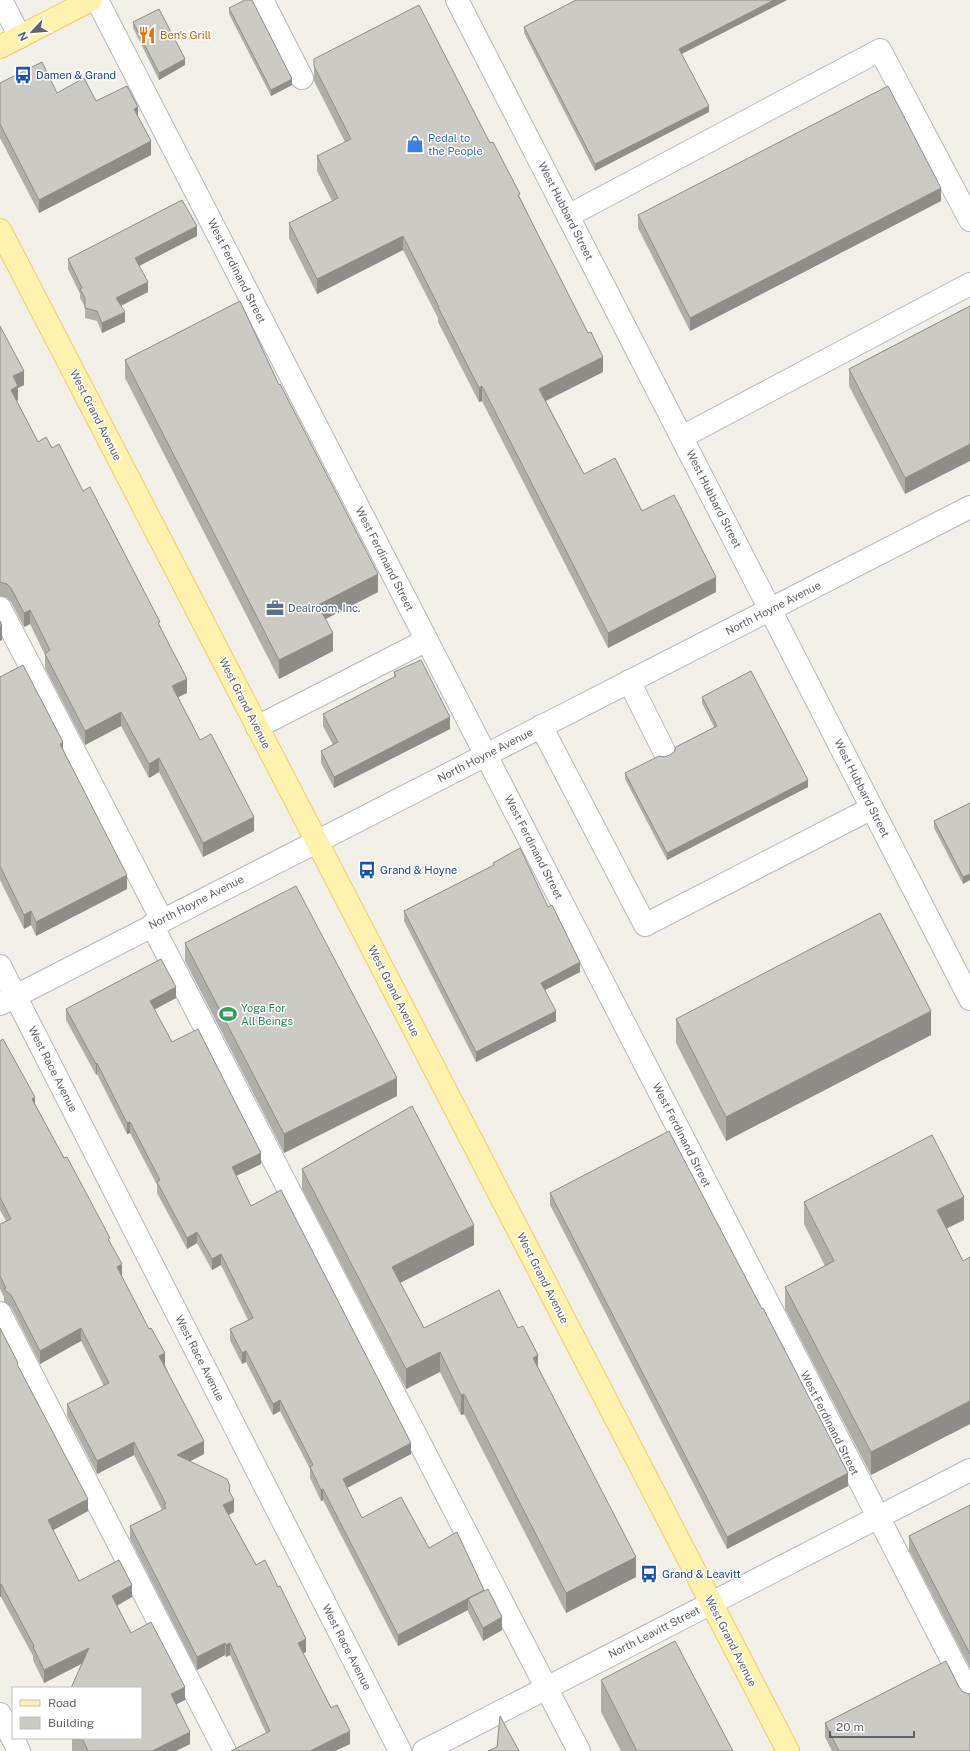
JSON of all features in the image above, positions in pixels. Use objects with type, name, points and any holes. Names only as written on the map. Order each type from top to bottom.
[{"type":"main road","points":[[0,47],[91,0]]},
{"type":"main road","name":"West Grand Avenue","points":[[0,230],[788,1751]]},
{"type":"street","points":[[1,0],[20,37]]},
{"type":"street","name":"West Ferdinand Street","points":[[97,0],[970,1694]]},
{"type":"street","points":[[262,0],[302,78]]},
{"type":"street","name":"West Hubbard Street","points":[[457,0],[970,999]]},
{"type":"street","points":[[568,216],[880,50],[970,220]]},
{"type":"street","points":[[682,437],[970,284]]},
{"type":"street","name":"North Hoyne Avenue","points":[[8,1000],[970,507]]},
{"type":"street","points":[[0,608],[157,923],[579,1751]]},
{"type":"street","points":[[257,727],[427,640]]},
{"type":"street","points":[[629,681],[664,751]]},
{"type":"street","points":[[542,726],[645,925],[872,808]]},
{"type":"street","name":"West Race Avenue","points":[[0,966],[8,1000],[400,1751]]},
{"type":"street","points":[[0,1313],[225,1751]]},
{"type":"street","name":"North Leavitt Street","points":[[424,1751],[970,1470]]},
{"type":"street","points":[[0,1714],[12,1737]]},
{"type":"street","points":[[13,1739],[19,1751]]},
{"type":"building","points":[[245,0],[252,0],[292,79],[271,90],[229,8]]},
{"type":"building","points":[[576,0],[774,0],[679,49],[709,106],[595,164],[524,27]]},
{"type":"building","points":[[419,5],[490,143],[493,142],[520,194],[518,195],[588,333],[591,332],[603,357],[539,389],[584,474],[615,458],[642,511],[674,495],[716,577],[608,633],[482,386],[479,388],[403,236],[317,279],[289,223],[338,198],[317,156],[351,139],[314,66],[314,59]]},
{"type":"building","points":[[159,9],[185,59],[159,73],[133,22]]},
{"type":"building","points":[[42,62],[57,93],[84,78],[96,101],[127,86],[138,107],[134,109],[151,141],[39,200],[0,124],[0,83]]},
{"type":"building","points":[[888,86],[941,188],[690,318],[638,215]]},
{"type":"building","points":[[182,200],[197,226],[135,258],[148,282],[116,298],[125,312],[102,323],[97,311],[85,308],[85,298],[80,289],[82,288],[68,259]]},
{"type":"building","points":[[240,301],[279,385],[280,384],[378,574],[318,605],[333,633],[279,660],[125,360]]},
{"type":"building","points":[[970,306],[970,444],[905,478],[849,369]]},
{"type":"building","points":[[0,326],[24,371],[13,376],[18,386],[11,390],[38,442],[46,437],[52,448],[59,444],[83,491],[90,487],[160,622],[158,623],[187,679],[172,686],[200,740],[211,734],[254,817],[203,843],[159,758],[149,764],[121,712],[85,731],[45,654],[50,650],[30,610],[24,613],[11,588],[7,584],[0,582]]},
{"type":"building","points":[[421,660],[450,717],[334,777],[321,751],[338,742],[323,714],[396,676],[394,672]]},
{"type":"building","points":[[23,665],[63,742],[60,744],[127,875],[36,922],[31,911],[24,915],[0,866],[0,677]]},
{"type":"building","points":[[751,671],[808,780],[667,853],[625,773],[659,756],[664,757],[670,755],[674,752],[676,747],[717,726],[702,697]]},
{"type":"building","points":[[970,803],[970,874],[963,877],[934,821]]},
{"type":"building","points":[[520,848],[548,907],[552,905],[580,962],[541,983],[556,1011],[476,1052],[404,911],[494,865],[493,863]]},
{"type":"building","points":[[296,886],[397,1078],[284,1134],[185,943]]},
{"type":"building","points":[[880,913],[931,1011],[726,1117],[676,1019]]},
{"type":"building","points":[[161,959],[176,987],[150,1001],[172,1042],[198,1029],[261,1153],[232,1167],[251,1206],[281,1190],[411,1443],[343,1479],[362,1518],[401,1497],[429,1548],[457,1532],[484,1590],[398,1635],[323,1489],[321,1490],[310,1467],[313,1465],[280,1400],[273,1404],[246,1351],[242,1353],[230,1329],[253,1318],[221,1254],[212,1259],[197,1232],[187,1238],[157,1182],[160,1180],[130,1122],[127,1123],[97,1063],[96,1064],[66,1009]]},
{"type":"building","points":[[3,1039],[35,1097],[32,1099],[64,1158],[67,1157],[110,1238],[108,1239],[122,1264],[117,1267],[149,1329],[151,1328],[165,1353],[159,1356],[204,1441],[177,1455],[227,1479],[230,1486],[229,1491],[234,1500],[223,1505],[256,1565],[265,1560],[278,1587],[280,1586],[306,1639],[298,1643],[331,1708],[337,1705],[350,1731],[310,1751],[231,1751],[270,1731],[230,1643],[226,1645],[225,1643],[197,1657],[130,1526],[166,1508],[164,1505],[166,1504],[134,1442],[97,1461],[67,1404],[109,1383],[81,1328],[40,1351],[11,1295],[4,1289],[6,1288],[0,1276],[0,1224],[11,1219],[0,1197],[0,1041]]},
{"type":"building","points":[[412,1106],[474,1225],[392,1267],[424,1328],[499,1290],[518,1328],[523,1326],[538,1355],[533,1358],[636,1557],[566,1593],[464,1394],[461,1395],[440,1352],[406,1369],[302,1169]]},
{"type":"building","points":[[669,1131],[762,1309],[763,1308],[848,1473],[727,1537],[550,1193]]},
{"type":"building","points":[[932,1135],[964,1197],[937,1210],[963,1261],[970,1257],[970,1401],[871,1452],[785,1287],[834,1261],[804,1202]]},
{"type":"building","points":[[0,1328],[18,1363],[17,1364],[88,1499],[48,1520],[79,1581],[119,1560],[132,1585],[112,1596],[131,1633],[151,1622],[185,1687],[171,1694],[190,1732],[152,1751],[88,1751],[83,1740],[72,1739],[142,1739],[142,1687],[71,1687],[89,1648],[44,1670],[33,1647],[34,1646],[0,1584]]},
{"type":"building","points":[[970,1505],[970,1654],[909,1536]]},
{"type":"building","points":[[488,1589],[502,1617],[483,1628],[468,1599]]},
{"type":"building","points":[[675,1641],[733,1751],[637,1751],[601,1680]]},
{"type":"building","points":[[946,1661],[959,1687],[963,1692],[970,1694],[970,1751],[839,1751],[825,1723]]},
{"type":"building","points":[[500,1716],[519,1751],[488,1751],[497,1747]]},
{"type":"place","name":"Ben's Grill","points":[[147,35]]},
{"type":"place","name":"Damen & Grand","points":[[23,75]]},
{"type":"place","name":"Pedal to the People","points":[[415,144]]},
{"type":"place","name":"Dealroom, Inc.","points":[[275,608]]},
{"type":"place","name":"Grand & Hoyne","points":[[367,870]]},
{"type":"place","name":"Yoga For All Beings","points":[[228,1014]]},
{"type":"place","name":"Grand & Leavitt","points":[[649,1574]]}]
